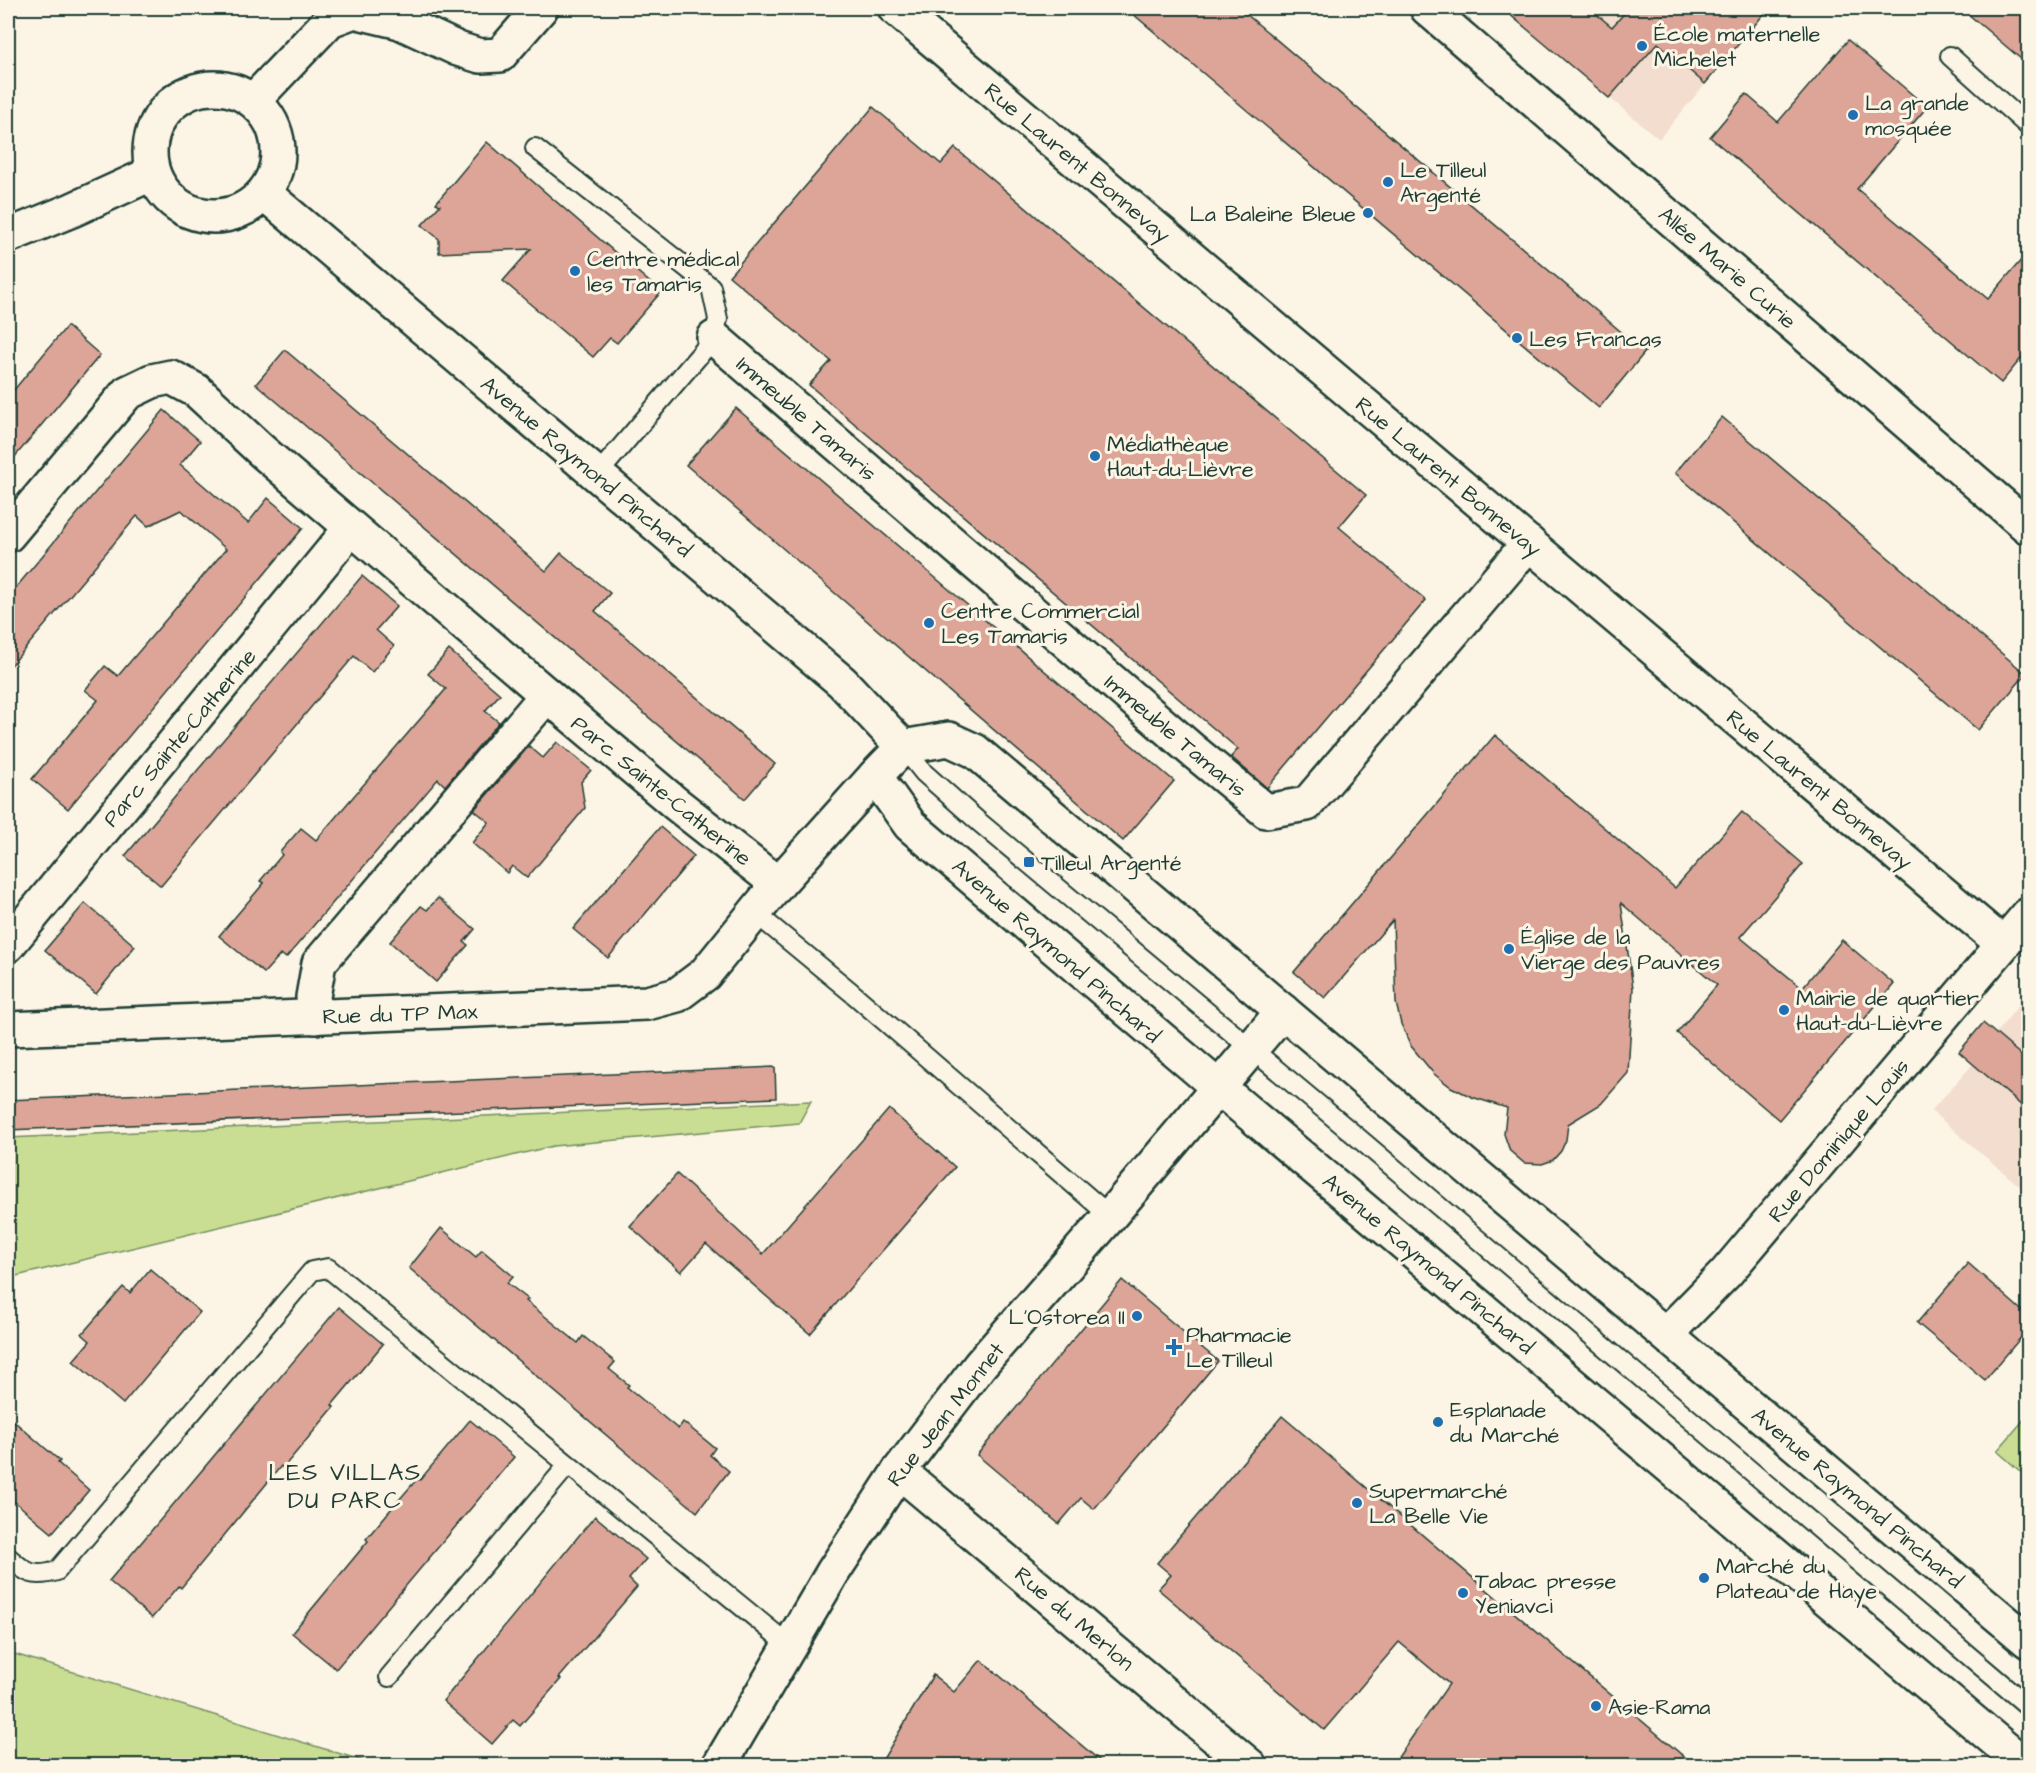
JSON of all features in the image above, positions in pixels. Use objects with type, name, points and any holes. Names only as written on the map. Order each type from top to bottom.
[{"type":"street","points":[[254,100],[330,20],[354,11],[400,22],[458,49],[480,56],[500,55],[541,8]]},
{"type":"street","name":"Rue Laurent Bonnevay","points":[[895,8],[2003,944]]},
{"type":"street","name":"Allée Marie Curie","points":[[1427,8],[2025,516]]},
{"type":"street","points":[[220,87],[237,91],[254,100],[270,120],[278,145],[276,170],[264,193],[249,206],[232,214],[212,216],[193,213],[176,204],[162,190],[153,173],[149,155],[151,136],[158,120],[169,105],[184,94],[201,88],[220,87]]},
{"type":"street","points":[[8,236],[153,173]]},
{"type":"street","name":"Avenue Raymond Pinchard","points":[[264,193],[842,682],[903,747],[949,739],[975,751],[2028,1641]]},
{"type":"street","name":"Immeuble Tamaris","points":[[714,338],[1192,750],[1266,811],[1306,804],[1529,543]]},
{"type":"street","name":"Parc Sainte-Catherine","points":[[8,536],[127,393],[152,381],[171,377],[197,391],[263,452],[547,695],[675,803],[778,884]]},
{"type":"street","name":"Parc Sainte-Catherine","points":[[8,945],[351,528]]},
{"type":"street","points":[[315,1017],[313,997],[319,963],[547,695]]},
{"type":"street","points":[[754,912],[903,747]]},
{"type":"street","name":"Avenue Raymond Pinchard","points":[[875,776],[910,825],[2026,1766]]},
{"type":"street","name":"Rue du TP Max","points":[[8,1029],[647,1003],[677,995],[705,974],[754,912]]},
{"type":"street","name":"Rue Dominique Louis","points":[[1666,1334],[1726,1273],[2028,915]]},
{"type":"street","name":"Rue Jean Monnet","points":[[719,1766],[833,1572],[899,1471],[980,1365],[1110,1216],[1283,1011]]},
{"type":"street","name":"Rue du Merlon","points":[[899,1471],[1251,1766]]},
{"type":"lane","points":[[1950,56],[2028,126]]},
{"type":"lane","points":[[535,147],[711,287],[718,319],[714,338],[597,475]]},
{"type":"lane","name":"Avenue Raymond Pinchard","points":[[903,747],[924,772],[980,822],[1251,1048],[2028,1706]]},
{"type":"lane","points":[[754,912],[851,992],[1110,1216]]},
{"type":"lane","points":[[8,1557],[21,1568],[40,1576],[57,1571],[312,1271],[328,1268],[790,1646]]},
{"type":"lane","points":[[389,1677],[568,1465]]},
{"type":"shaded area","name":"École maternelle Michelet","points":[[1502,8],[1769,8],[1659,139]]},
{"type":"shaded area","points":[[2028,994],[2028,1193],[1931,1111],[1973,1064],[1959,1052],[1983,1023],[1996,1033]]},
{"type":"green space","points":[[811,1101],[799,1123],[553,1146],[8,1278],[8,1138]]},
{"type":"green space","points":[[2028,1415],[2028,1478],[1997,1451]]},
{"type":"green space","points":[[8,1652],[377,1765],[8,1765]]},
{"type":"building","name":"Le Tilleul Argenté","points":[[1126,8],[1239,8],[1645,352],[1599,408]]},
{"type":"building","name":"École maternelle Michelet","points":[[1502,8],[1589,8],[1612,27],[1629,8],[1769,8],[1705,84],[1658,43],[1609,98]]},
{"type":"building","points":[[1961,8],[2028,8],[2028,65]]},
{"type":"building","points":[[1848,40],[1927,107],[1857,189],[1988,299],[2028,252],[2028,350],[2001,383],[1710,137],[1746,94],[1778,122]]},
{"type":"building","points":[[873,107],[941,164],[955,148],[1366,495],[1339,527],[1426,600],[1267,788],[1231,757],[1238,749],[809,385],[831,361],[729,276]]},
{"type":"building","points":[[487,142],[661,292],[617,343],[610,338],[593,357],[503,281],[531,249],[439,253],[439,239],[422,225],[440,205],[436,203]]},
{"type":"building","points":[[67,326],[100,355],[8,465],[8,397]]},
{"type":"building","points":[[285,350],[546,571],[561,553],[610,593],[595,611],[775,764],[745,799],[256,384]]},
{"type":"building","name":"Centre Commercial Les Tamaris","points":[[736,408],[1174,781],[1123,841],[686,465]]},
{"type":"building","points":[[164,410],[200,441],[180,465],[217,497],[248,523],[268,498],[303,528],[68,809],[32,779],[98,700],[85,690],[105,666],[118,676],[226,549],[181,510],[148,526],[137,516],[8,669],[8,597]]},
{"type":"building","points":[[1722,417],[2026,674],[1978,730],[1675,473]]},
{"type":"building","points":[[362,576],[397,606],[376,630],[394,646],[372,672],[354,656],[161,886],[125,856]]},
{"type":"building","points":[[449,650],[500,694],[485,711],[499,722],[445,786],[438,779],[286,958],[281,954],[264,973],[219,936],[264,883],[260,881],[282,855],[280,852],[301,828],[316,840],[446,689],[428,674]]},
{"type":"building","name":"Église de la Vierge des Pauvres","points":[[1495,735],[1675,888],[1742,812],[1803,864],[1740,937],[1802,988],[1842,940],[1894,984],[1779,1120],[1677,1033],[1717,985],[1621,903],[1633,988],[1628,1073],[1601,1104],[1568,1124],[1566,1140],[1561,1151],[1553,1160],[1542,1164],[1524,1163],[1510,1151],[1504,1134],[1507,1108],[1472,1097],[1451,1087],[1434,1074],[1411,1046],[1401,1024],[1396,1003],[1393,920],[1325,998],[1294,972]]},
{"type":"building","points":[[557,742],[591,770],[581,782],[585,808],[527,878],[512,866],[507,873],[472,843],[489,822],[474,810],[529,746],[543,758]]},
{"type":"building","points":[[660,827],[694,856],[608,958],[573,929]]},
{"type":"building","points":[[438,898],[475,929],[464,942],[468,945],[436,982],[390,942],[421,906],[427,910]]},
{"type":"building","points":[[85,903],[135,946],[96,994],[45,950]]},
{"type":"building","points":[[1983,1023],[2028,1061],[2028,1111],[1959,1052]]},
{"type":"building","points":[[775,1067],[776,1098],[8,1130],[8,1100]]},
{"type":"building","points":[[889,1109],[955,1167],[810,1334],[706,1244],[681,1272],[630,1226],[677,1174],[763,1254]]},
{"type":"building","points":[[441,1228],[476,1257],[482,1250],[513,1276],[507,1283],[528,1299],[526,1301],[578,1343],[583,1336],[615,1362],[609,1369],[629,1385],[627,1387],[678,1429],[683,1422],[715,1448],[710,1455],[729,1471],[697,1512],[409,1268]]},
{"type":"building","points":[[1968,1263],[2028,1316],[2028,1329],[1985,1380],[1917,1323]]},
{"type":"building","points":[[150,1269],[200,1312],[123,1404],[73,1361],[90,1341],[82,1334],[123,1287],[130,1293]]},
{"type":"building","points":[[1122,1280],[1218,1361],[1094,1509],[1081,1498],[1059,1524],[977,1455]]},
{"type":"building","points":[[339,1307],[383,1344],[283,1468],[281,1466],[181,1588],[179,1586],[152,1618],[109,1581]]},
{"type":"building","points":[[8,1416],[60,1461],[58,1463],[89,1490],[52,1533],[8,1496]]},
{"type":"building","points":[[1282,1416],[1695,1766],[1392,1766],[1449,1684],[1399,1642],[1324,1730],[1158,1589],[1171,1575],[1157,1563]]},
{"type":"building","points":[[470,1420],[514,1457],[336,1669],[292,1633],[368,1541],[366,1539],[417,1479],[420,1480]]},
{"type":"building","points":[[595,1516],[646,1559],[629,1579],[637,1587],[520,1726],[513,1720],[492,1744],[443,1701]]},
{"type":"building","points":[[981,1660],[1106,1766],[879,1766],[933,1675],[954,1692]]},
{"type":"place","name":"École maternelle Michelet","points":[[1642,46]]},
{"type":"place","name":"La grande mosquée","points":[[1853,115]]},
{"type":"place","name":"Le Tilleul Argenté","points":[[1388,182]]},
{"type":"place","name":"La Baleine Bleue","points":[[1368,213]]},
{"type":"place","name":"Centre médical les Tamaris","points":[[575,271]]},
{"type":"place","name":"Les Francas","points":[[1517,338]]},
{"type":"place","name":"Médiathèque Haut-du-Lièvre","points":[[1095,456]]},
{"type":"place","name":"Centre Commercial Les Tamaris","points":[[929,623]]},
{"type":"place","name":"Tilleul Argenté","points":[[1029,862]]},
{"type":"place","name":"Église de la Vierge des Pauvres","points":[[1509,949]]},
{"type":"place","name":"Mairie de quartier Haut-du-Lièvre","points":[[1784,1010]]},
{"type":"place","name":"L'Ostorea II","points":[[1137,1316]]},
{"type":"place","name":"Pharmacie Le Tilleul","points":[[1174,1347]]},
{"type":"place","name":"Esplanade du Marché","points":[[1438,1422]]},
{"type":"place","name":"Supermarché La Belle Vie","points":[[1357,1503]]},
{"type":"place","name":"Marché du Plateau de Haye","points":[[1704,1578]]},
{"type":"place","name":"Tabac presse Yeniavci","points":[[1463,1593]]},
{"type":"place","name":"Asie-Rama","points":[[1596,1706]]},
{"type":"district","name":"LES VILLAS DU PARC","points":[[345,1486]]}]
